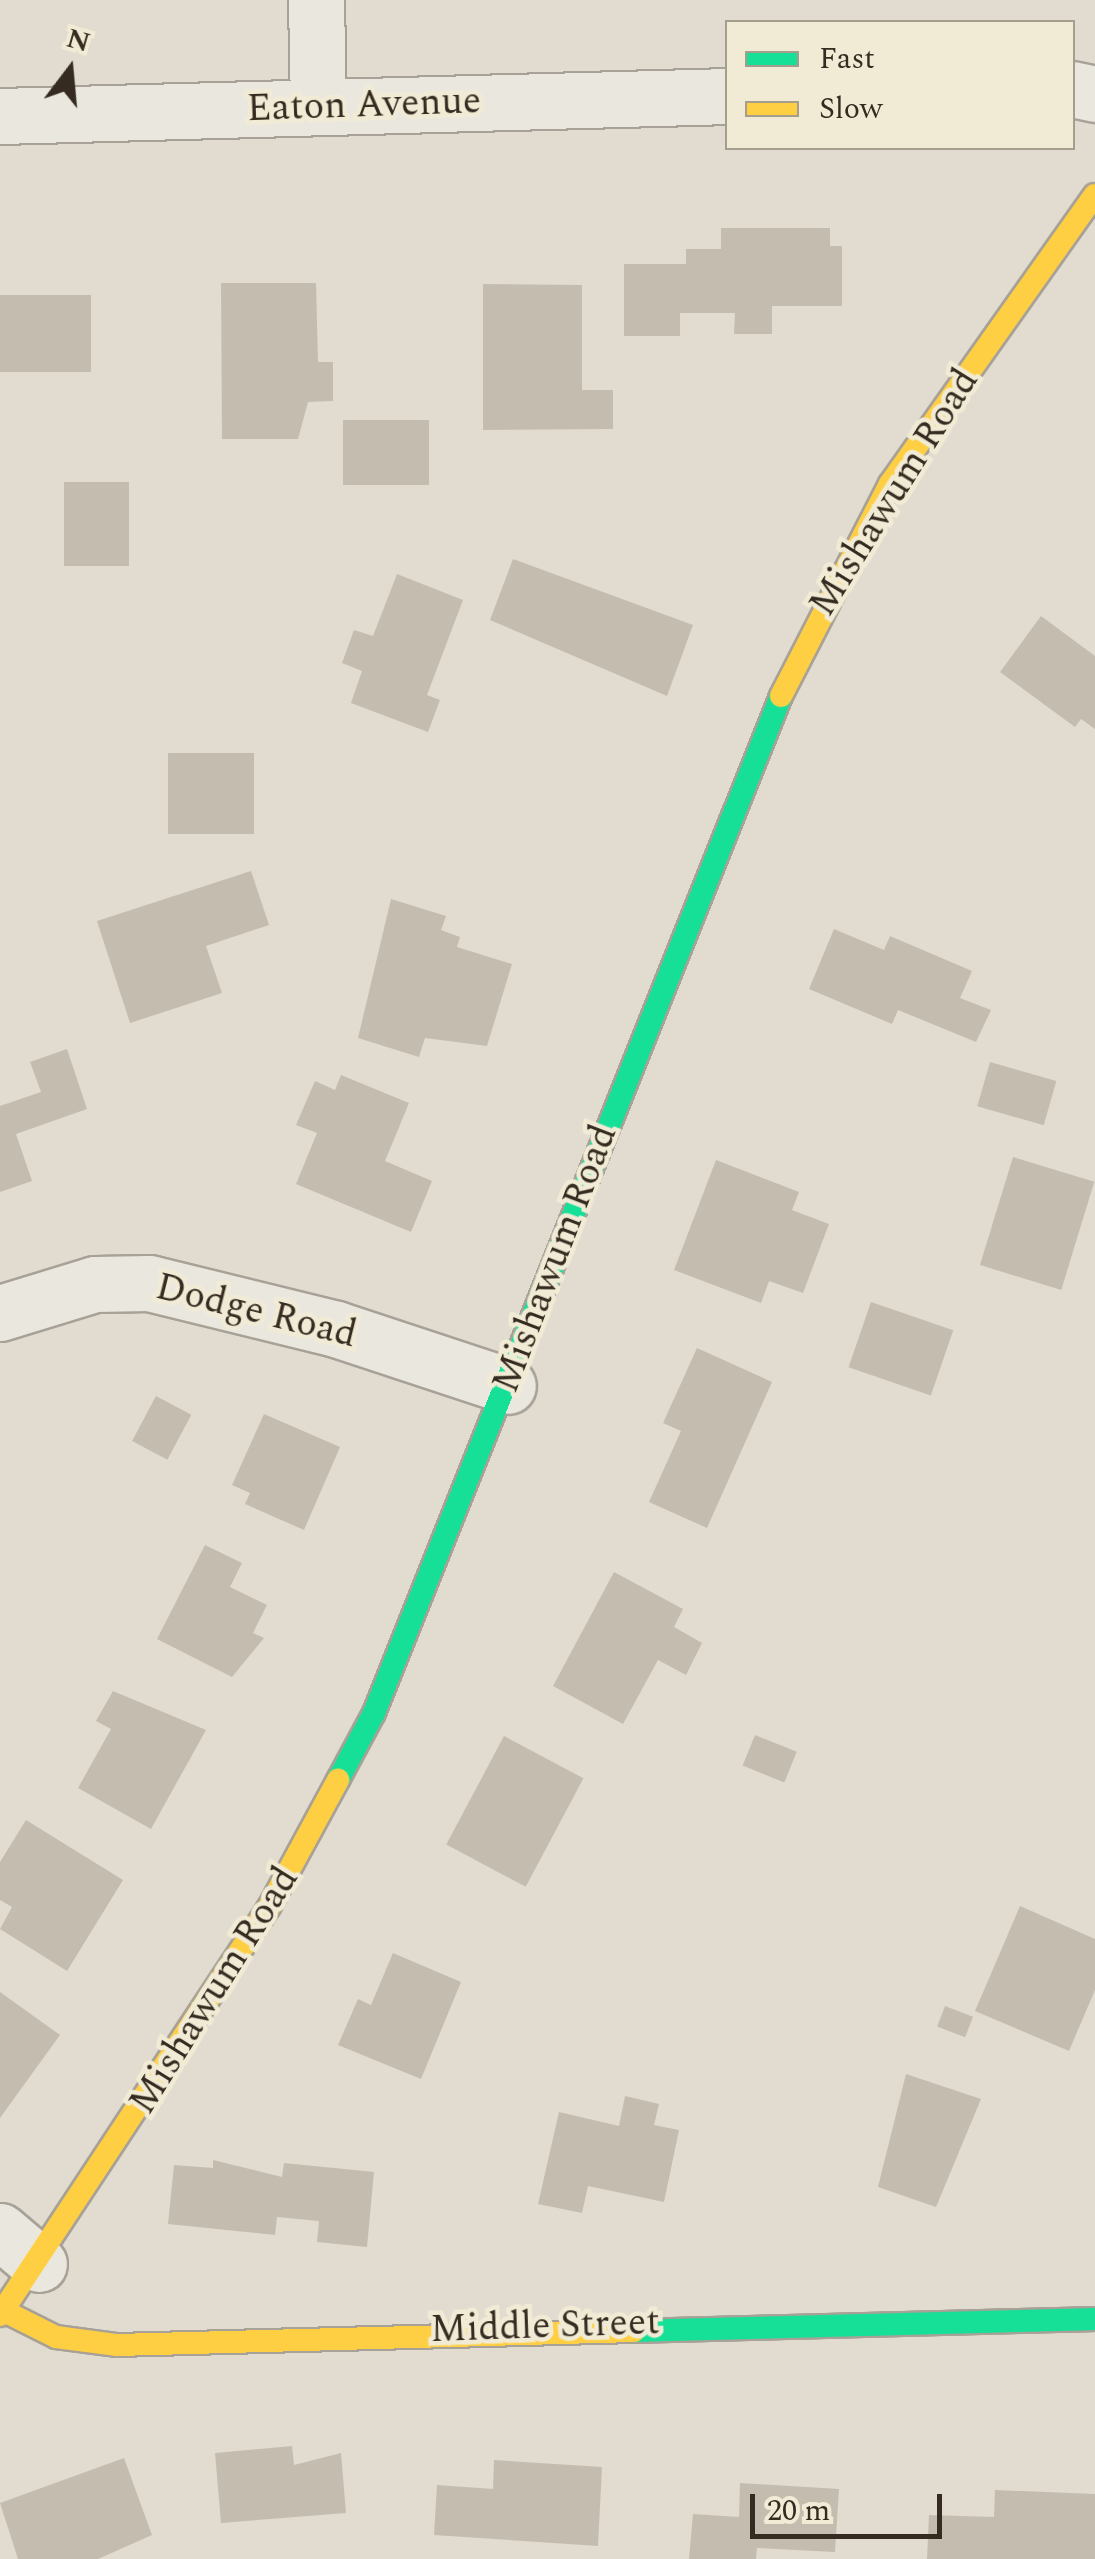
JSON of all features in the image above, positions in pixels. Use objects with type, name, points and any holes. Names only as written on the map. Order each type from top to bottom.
[{"type":"main road","name":"Mishawum Road","points":[[2,2313],[20,2248],[326,1806],[399,1659],[727,820],[815,620],[901,468],[1095,195]]},
{"type":"main road","name":"Middle Street","points":[[2,2313],[56,2337],[117,2346],[1093,2309]]},
{"type":"street","points":[[316,0],[318,107]]},
{"type":"street","name":"Eaton Avenue","points":[[0,116],[725,96]]},
{"type":"street","name":"Dodge Road","points":[[0,1313],[95,1284],[149,1283],[336,1329],[508,1386]]},
{"type":"building","points":[[721,228],[830,228],[830,246],[842,246],[842,306],[772,306],[772,334],[734,334],[735,313],[680,313],[680,336],[624,336],[624,264],[686,264],[686,249],[721,249]]},
{"type":"building","points":[[221,283],[316,283],[318,362],[333,362],[333,401],[308,402],[298,439],[222,439]]},
{"type":"building","points":[[483,284],[582,285],[582,390],[613,390],[613,429],[483,430]]},
{"type":"building","points":[[0,295],[91,295],[91,372],[0,372]]},
{"type":"building","points":[[343,420],[429,420],[429,485],[343,485]]},
{"type":"building","points":[[64,482],[129,482],[129,566],[64,566]]},
{"type":"building","points":[[513,559],[693,625],[667,696],[490,620]]},
{"type":"building","points":[[397,574],[463,600],[427,695],[440,700],[428,732],[351,703],[362,671],[342,663],[354,630],[373,636]]},
{"type":"building","points":[[1041,616],[1095,656],[1095,729],[1081,719],[1075,727],[1000,672]]},
{"type":"building","points":[[168,753],[254,753],[254,834],[168,834]]},
{"type":"building","points":[[251,871],[269,925],[206,946],[222,993],[130,1023],[97,921]]},
{"type":"building","points":[[391,899],[446,916],[441,930],[460,937],[457,947],[512,964],[487,1046],[425,1038],[419,1057],[358,1038]]},
{"type":"building","points":[[834,929],[884,950],[890,936],[972,971],[960,998],[991,1010],[976,1042],[898,1010],[892,1024],[809,989]]},
{"type":"building","points":[[67,1049],[87,1109],[16,1134],[32,1181],[0,1192],[0,1106],[41,1092],[30,1062]]},
{"type":"building","points":[[990,1062],[1056,1081],[1044,1125],[977,1106]]},
{"type":"building","points":[[341,1075],[409,1103],[385,1161],[432,1181],[411,1232],[296,1184],[317,1133],[296,1125],[315,1081],[335,1090]]},
{"type":"building","points":[[1013,1157],[1094,1182],[1061,1290],[980,1265]]},
{"type":"building","points":[[716,1160],[799,1192],[792,1210],[829,1224],[803,1293],[769,1281],[761,1303],[674,1270]]},
{"type":"building","points":[[871,1302],[953,1330],[931,1396],[849,1367]]},
{"type":"building","points":[[697,1348],[772,1382],[707,1528],[649,1502],[681,1431],[663,1423]]},
{"type":"building","points":[[156,1396],[191,1415],[167,1460],[132,1441]]},
{"type":"building","points":[[264,1414],[340,1447],[304,1530],[245,1504],[250,1493],[232,1485]]},
{"type":"building","points":[[205,1545],[242,1563],[230,1587],[267,1605],[253,1633],[264,1638],[232,1677],[157,1639]]},
{"type":"building","points":[[614,1572],[683,1609],[674,1627],[702,1643],[686,1675],[658,1660],[623,1724],[553,1686]]},
{"type":"building","points":[[113,1691],[206,1730],[151,1829],[78,1788],[111,1729],[96,1721]]},
{"type":"building","points":[[755,1735],[797,1752],[784,1782],[743,1766]]},
{"type":"building","points":[[504,1736],[583,1778],[526,1887],[446,1845]]},
{"type":"building","points":[[26,1820],[123,1880],[67,1971],[0,1929],[12,1907],[0,1900],[0,1862]]},
{"type":"building","points":[[1020,1906],[1095,1939],[1095,1990],[1069,2051],[975,2011]]},
{"type":"building","points":[[393,1953],[461,1982],[421,2079],[338,2045],[358,1999],[371,2005]]},
{"type":"building","points":[[0,1992],[60,2035],[0,2118]]},
{"type":"building","points":[[945,2006],[973,2017],[965,2037],[937,2027]]},
{"type":"building","points":[[906,2074],[981,2099],[936,2207],[878,2187]]},
{"type":"building","points":[[625,2096],[659,2104],[654,2125],[679,2130],[664,2202],[588,2186],[582,2213],[538,2204],[559,2112],[619,2126]]},
{"type":"building","points":[[213,2160],[282,2177],[284,2163],[374,2172],[367,2247],[317,2242],[319,2221],[277,2217],[275,2235],[168,2224],[174,2165],[213,2168]]},
{"type":"building","points":[[292,2446],[294,2465],[341,2453],[346,2513],[221,2523],[215,2453]]},
{"type":"building","points":[[124,2458],[152,2535],[98,2559],[18,2559],[0,2503]]},
{"type":"building","points":[[494,2460],[602,2467],[598,2546],[434,2535],[437,2485],[493,2489]]},
{"type":"building","points":[[740,2483],[839,2489],[835,2552],[757,2548],[756,2559],[689,2559],[693,2514],[739,2517]]},
{"type":"building","points":[[995,2490],[1095,2494],[1095,2559],[927,2559],[929,2515],[994,2517]]},
{"type":"traffic: fast","points":[[338,1780],[374,1713],[781,696]]},
{"type":"traffic: fast","points":[[634,2331],[1095,2319]]},
{"type":"traffic: slow","points":[[781,696],[890,484],[1095,195]]},
{"type":"traffic: slow","points":[[0,2315],[269,1907],[338,1780]]},
{"type":"traffic: slow","points":[[4,2311],[56,2337],[117,2345],[634,2331]]}]
